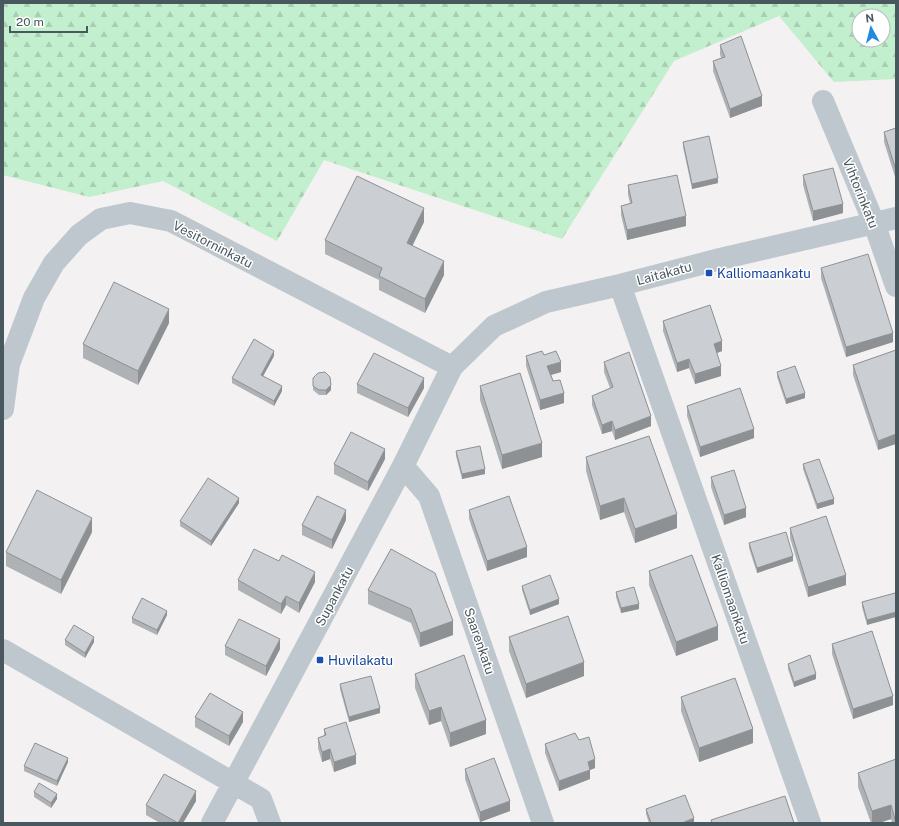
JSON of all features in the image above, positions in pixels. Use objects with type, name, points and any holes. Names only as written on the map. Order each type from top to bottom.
[{"type":"street","name":"Vihtorinkatu","points":[[823,101],[874,223],[896,286]]},
{"type":"street","name":"Vesitorninkatu","points":[[3,409],[9,364],[34,298],[54,263],[79,235],[101,219],[130,213],[172,221],[452,367]]},
{"type":"street","name":"Laitakatu","points":[[452,367],[494,326],[546,302],[620,285],[720,259],[896,218]]},
{"type":"street","name":"Kalliomaankatu","points":[[620,285],[810,823]]},
{"type":"street","name":"Supankatu","points":[[212,823],[403,466],[452,367]]},
{"type":"street","name":"Saarenkatu","points":[[403,466],[430,496],[543,823]]},
{"type":"street","points":[[3,650],[261,799],[270,823]]},
{"type":"green space","points":[[3,3],[896,3],[896,79],[834,82],[779,16],[674,61],[562,239],[324,160],[277,241],[163,181],[89,197],[3,175]]},
{"type":"building","points":[[741,36],[762,96],[730,109],[713,61],[725,57],[720,45]]},
{"type":"building","points":[[896,128],[896,170],[884,132]]},
{"type":"building","points":[[709,136],[718,178],[692,184],[683,142]]},
{"type":"building","points":[[833,168],[843,204],[813,211],[803,175]]},
{"type":"building","points":[[677,175],[686,216],[627,230],[621,206],[632,203],[628,185]]},
{"type":"building","points":[[357,176],[424,208],[407,243],[444,261],[425,299],[379,276],[382,268],[325,240]]},
{"type":"building","points":[[868,254],[893,333],[846,347],[821,268]]},
{"type":"building","points":[[114,282],[169,309],[138,371],[83,344]]},
{"type":"building","points":[[710,305],[722,341],[714,344],[721,366],[695,374],[689,359],[677,363],[663,321]]},
{"type":"building","points":[[254,339],[274,351],[261,375],[282,386],[274,401],[232,378]]},
{"type":"building","points":[[896,350],[896,434],[878,441],[853,365]]},
{"type":"building","points":[[542,351],[544,355],[556,351],[561,362],[547,366],[553,381],[560,380],[564,393],[540,400],[526,356]]},
{"type":"building","points":[[629,352],[651,416],[615,430],[612,421],[602,425],[592,396],[613,387],[604,362]]},
{"type":"building","points":[[374,353],[424,378],[408,408],[357,384]]},
{"type":"building","points":[[795,366],[805,393],[786,399],[777,372]]},
{"type":"building","points":[[325,372],[330,377],[331,385],[326,390],[319,390],[313,386],[313,378],[318,373]]},
{"type":"building","points":[[520,373],[542,443],[502,455],[480,386]]},
{"type":"building","points":[[740,388],[754,429],[700,447],[687,406]]},
{"type":"building","points":[[351,432],[385,449],[368,482],[334,464]]},
{"type":"building","points":[[649,436],[677,514],[635,529],[624,498],[600,506],[586,457]]},
{"type":"building","points":[[480,446],[485,469],[462,474],[456,451]]},
{"type":"building","points":[[819,459],[834,499],[817,504],[803,464]]},
{"type":"building","points":[[734,470],[746,508],[724,515],[711,477]]},
{"type":"building","points":[[208,478],[239,498],[211,541],[180,521]]},
{"type":"building","points":[[37,490],[92,518],[61,580],[6,552]]},
{"type":"building","points":[[317,496],[346,510],[332,540],[302,525]]},
{"type":"building","points":[[509,496],[527,547],[487,561],[469,510]]},
{"type":"building","points":[[826,516],[846,575],[808,587],[790,528]]},
{"type":"building","points":[[786,532],[793,556],[757,568],[749,543]]},
{"type":"building","points":[[254,549],[279,561],[282,555],[315,572],[299,603],[286,596],[281,604],[238,580]]},
{"type":"building","points":[[391,549],[435,573],[453,621],[420,633],[411,609],[368,590]]},
{"type":"building","points":[[692,555],[718,626],[676,642],[649,571]]},
{"type":"building","points":[[550,575],[559,599],[530,610],[522,586]]},
{"type":"building","points":[[634,587],[639,604],[621,608],[616,592]]},
{"type":"building","points":[[895,593],[896,612],[867,620],[862,602]]},
{"type":"building","points":[[142,598],[167,611],[157,630],[132,618]]},
{"type":"building","points":[[568,616],[584,662],[526,684],[509,637]]},
{"type":"building","points":[[239,619],[280,639],[266,666],[225,646]]},
{"type":"building","points":[[74,625],[94,637],[85,653],[65,640]]},
{"type":"building","points":[[872,631],[893,696],[853,709],[832,644]]},
{"type":"building","points":[[464,655],[486,720],[450,733],[441,707],[429,711],[415,674]]},
{"type":"building","points":[[810,655],[816,674],[794,682],[788,664]]},
{"type":"building","points":[[371,676],[380,708],[349,717],[340,684]]},
{"type":"building","points":[[735,678],[753,729],[699,748],[681,697]]},
{"type":"building","points":[[210,693],[243,712],[229,736],[195,717]]},
{"type":"building","points":[[346,722],[356,755],[334,762],[330,749],[322,752],[318,738],[326,735],[324,729]]},
{"type":"building","points":[[575,733],[579,740],[589,737],[595,759],[588,762],[590,770],[559,781],[545,744]]},
{"type":"building","points":[[35,743],[68,758],[57,781],[24,766]]},
{"type":"building","points":[[494,758],[510,801],[480,812],[465,769]]},
{"type":"building","points":[[896,759],[896,823],[891,805],[872,811],[858,773]]},
{"type":"building","points":[[164,774],[196,791],[178,823],[146,805]]},
{"type":"building","points":[[39,783],[57,794],[51,803],[34,792]]},
{"type":"building","points":[[685,795],[694,818],[682,823],[651,823],[646,809]]},
{"type":"building","points":[[785,796],[794,823],[712,823],[711,820]]},
{"type":"place","name":"Kalliomaankatu","points":[[709,273]]},
{"type":"place","name":"Huvilakatu","points":[[320,660]]}]
